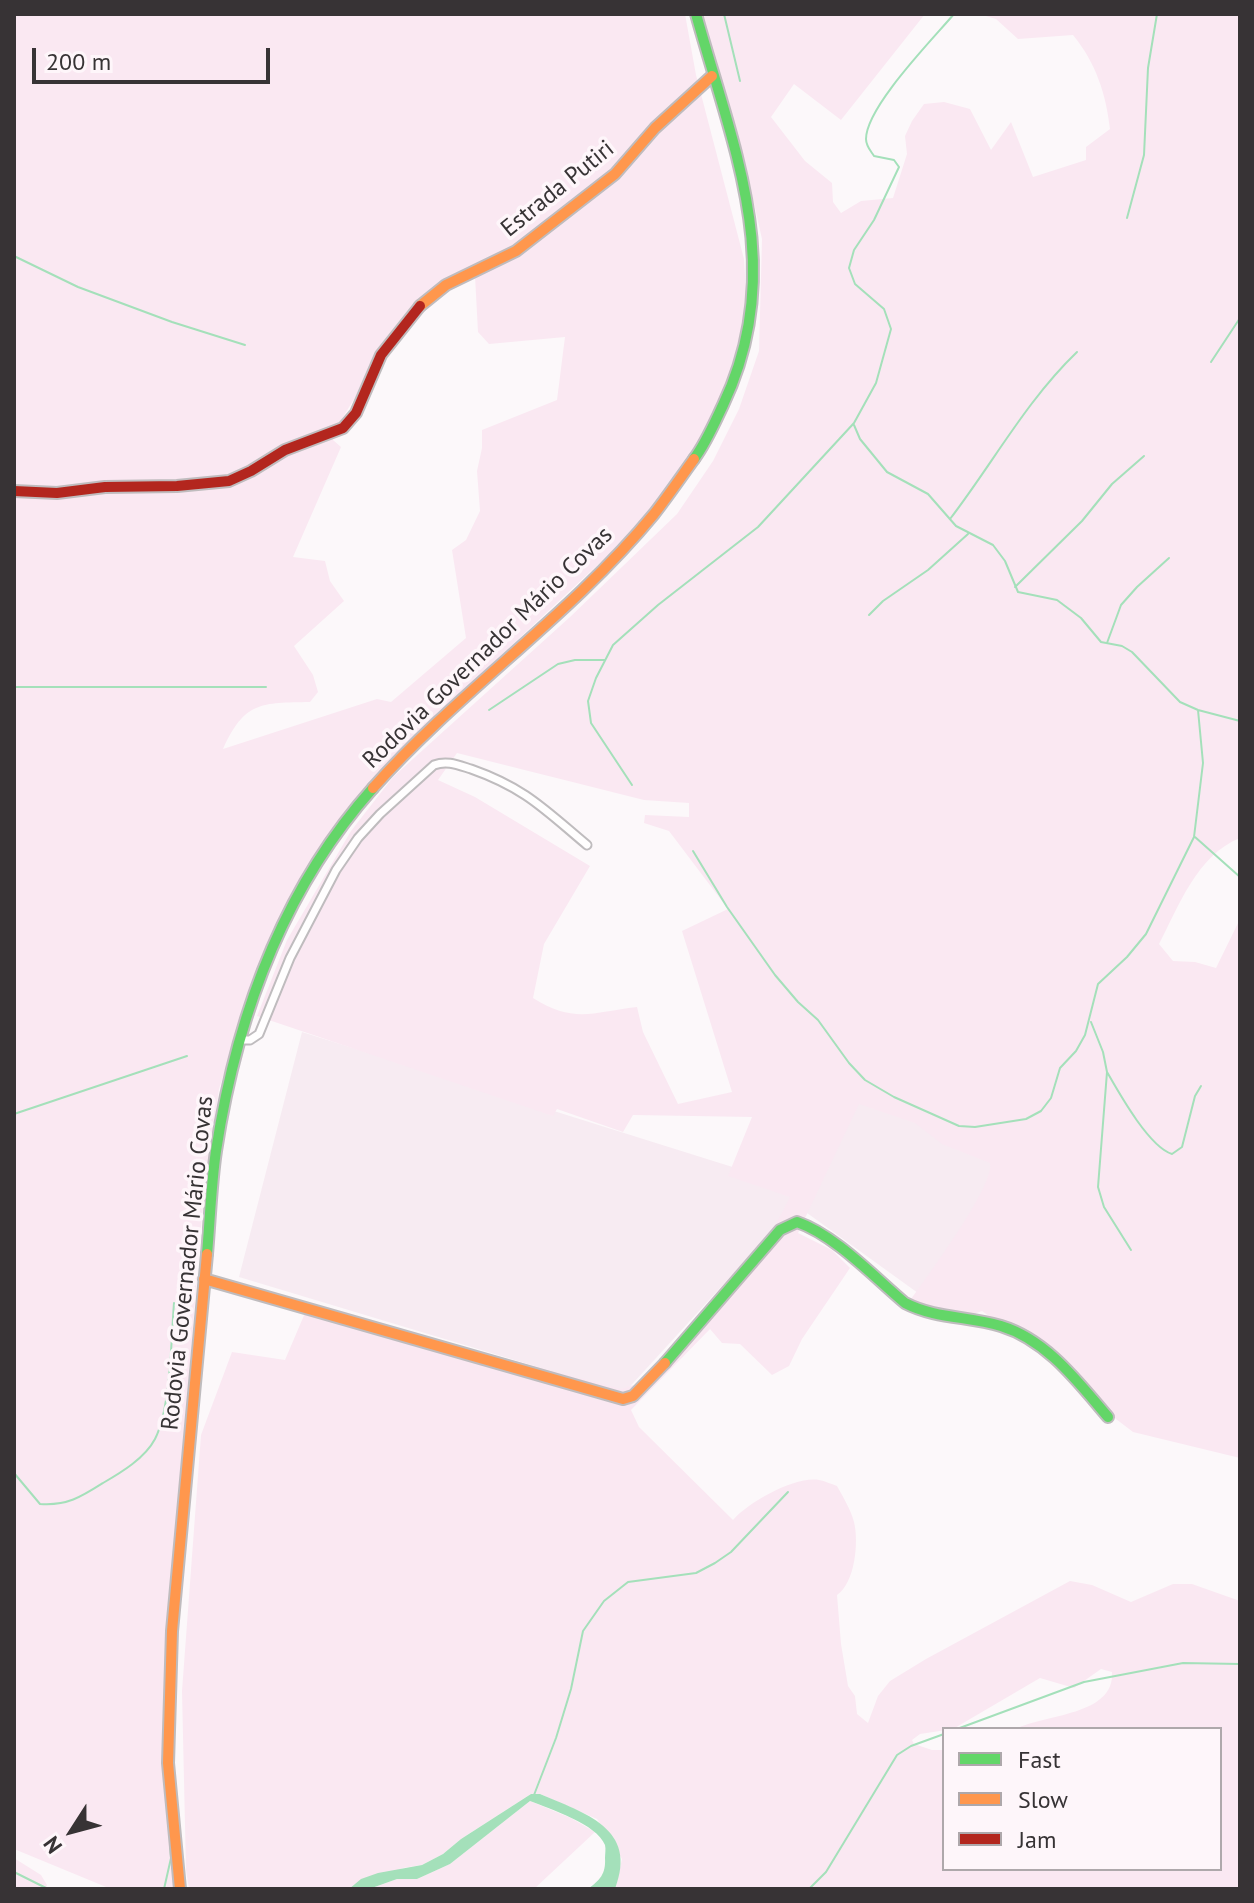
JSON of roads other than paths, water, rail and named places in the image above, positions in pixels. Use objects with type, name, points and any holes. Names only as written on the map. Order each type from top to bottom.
[{"type":"main road","name":"Rodovia Governador Mário Covas","points":[[180,1889],[168,1763],[171,1646],[216,1153],[226,1092],[240,1040],[264,961],[281,924],[328,844],[354,809],[418,737],[616,555],[653,517],[679,484],[736,384],[749,335],[754,292],[753,243],[739,159],[696,14]]},
{"type":"main road","name":"Estrada Putiri","points":[[14,491],[57,493],[105,487],[177,486],[229,481],[285,450],[343,428],[356,413],[381,355],[417,308],[446,285],[516,251],[606,181],[655,128],[712,76]]},
{"type":"main road","points":[[204,1279],[623,1399],[633,1396],[651,1379],[780,1230],[797,1222],[817,1231],[920,1312],[999,1326],[1037,1343],[1061,1364],[1108,1417]]},
{"type":"street","points":[[240,1040],[250,1040],[259,1034],[290,958],[343,858],[392,802],[434,765],[457,765],[497,778],[520,790],[587,845]]},
{"type":"waterway","points":[[724,14],[740,81]]},
{"type":"waterway","points":[[632,785],[591,723],[588,701],[596,678],[613,645],[658,605],[758,527],[854,423],[876,383],[891,329],[884,309],[855,284],[849,268],[854,250],[874,220],[899,167],[894,160],[874,156],[866,139],[869,126],[888,92],[954,14]]},
{"type":"waterway","points":[[1127,218],[1144,155],[1148,68],[1157,14]]},
{"type":"waterway","points":[[14,256],[78,287],[245,345]]},
{"type":"waterway","points":[[1211,362],[1240,318]]},
{"type":"waterway","points":[[950,519],[1026,412],[1077,352]]},
{"type":"waterway","points":[[854,425],[860,439],[887,472],[928,494],[956,526],[993,545],[1005,561],[1018,592],[1057,600],[1081,618],[1101,642],[1122,646],[1132,652],[1180,702],[1240,721]]},
{"type":"waterway","points":[[1015,587],[1082,521],[1112,484],[1144,456]]},
{"type":"waterway","points":[[869,615],[883,601],[928,570],[968,534]]},
{"type":"waterway","points":[[1107,643],[1121,605],[1169,558]]},
{"type":"waterway","points":[[489,710],[558,664],[575,660],[605,660]]},
{"type":"waterway","points":[[14,687],[266,687]]},
{"type":"waterway","points":[[693,851],[727,907],[775,975],[818,1020],[865,1080],[894,1097],[959,1126],[975,1127],[1026,1119],[1041,1111],[1051,1098],[1060,1068],[1076,1051],[1085,1035],[1098,984],[1146,934],[1194,837],[1203,763],[1198,710]]},
{"type":"waterway","points":[[1195,837],[1240,877]]},
{"type":"waterway","points":[[1091,1022],[1107,1072],[1098,1187],[1104,1207],[1131,1250]]},
{"type":"waterway","points":[[14,1114],[187,1056]]},
{"type":"waterway","points":[[1107,1072],[1144,1131],[1172,1154],[1182,1147],[1195,1096],[1201,1086]]},
{"type":"waterway","points":[[14,1473],[40,1504],[58,1504],[88,1492],[125,1469],[145,1452],[155,1439],[164,1410],[174,1303]]},
{"type":"waterway","points":[[534,1795],[571,1689],[583,1631],[604,1601],[628,1582],[696,1573],[715,1563],[731,1552],[788,1492]]},
{"type":"waterway","points":[[962,1727],[1084,1682],[1183,1663],[1240,1664]]},
{"type":"waterway","points":[[809,1889],[826,1872],[897,1755],[911,1746],[942,1735]]},
{"type":"waterway","points":[[164,1889],[171,1858],[170,1844]]},
{"type":"waterway","points":[[14,1872],[48,1889]]}]
